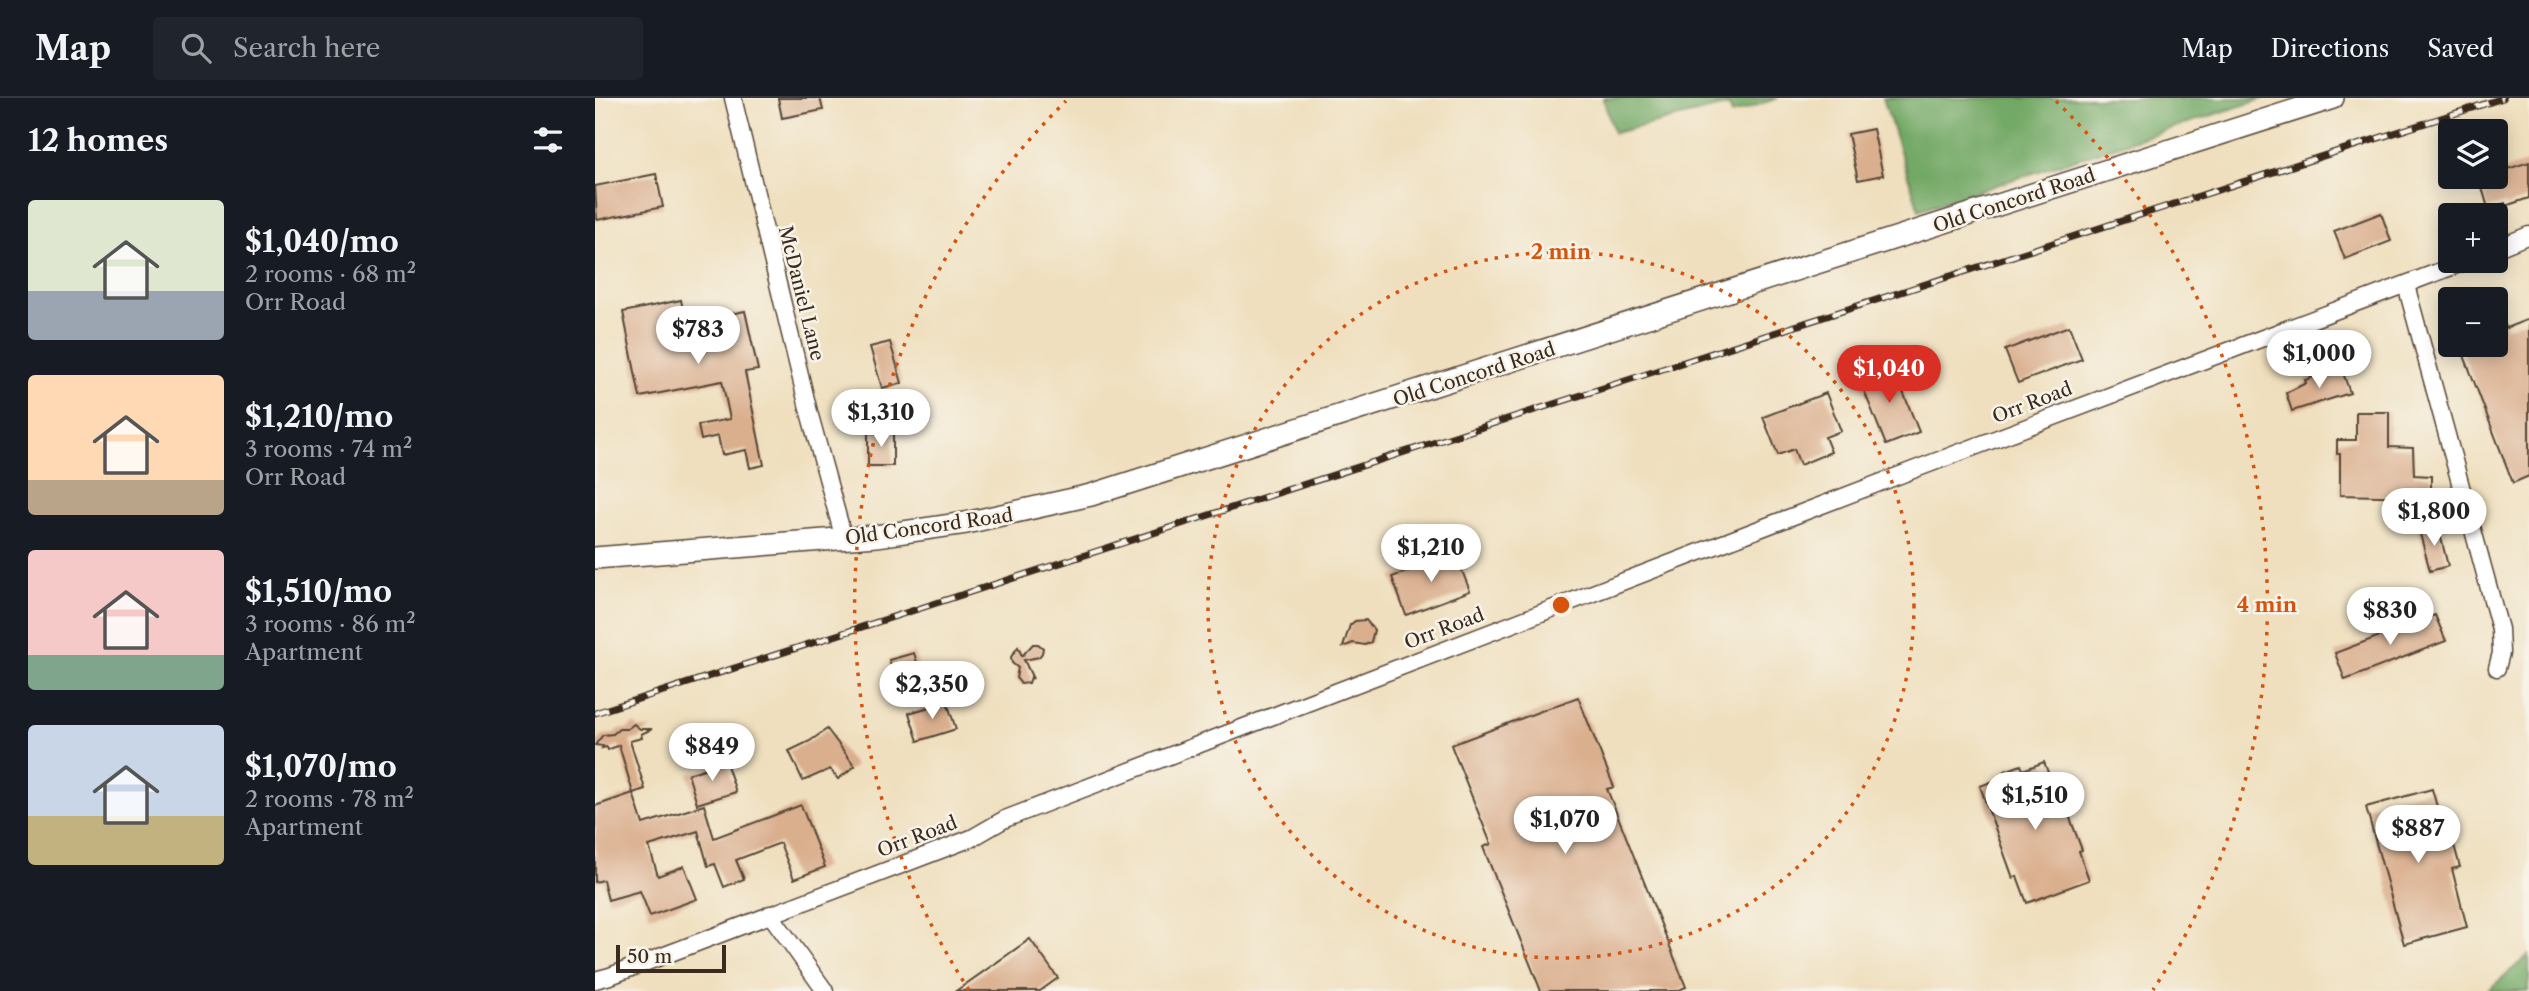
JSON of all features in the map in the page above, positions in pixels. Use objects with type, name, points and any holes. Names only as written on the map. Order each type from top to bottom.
[{"type":"street","name":"McDaniel Lane","points":[[733,98],[809,412],[844,538]]},
{"type":"street","name":"Old Concord Road","points":[[595,558],[844,538],[965,523],[1091,495],[2333,98]]},
{"type":"street","points":[[2508,244],[2529,235]]},
{"type":"street","name":"Orr Road","points":[[595,980],[972,838],[1005,819],[1275,713],[2438,272]]},
{"type":"street","points":[[2406,285],[2500,629],[2501,653],[2497,668]]},
{"type":"street","points":[[770,914],[825,991]]},
{"type":"green space","points":[[1603,98],[1778,98],[1732,114],[1729,105],[1614,133]]},
{"type":"green space","points":[[1883,98],[2265,98],[1919,210]]},
{"type":"green space","points":[[2529,955],[2529,991],[2487,991]]},
{"type":"building","points":[[778,98],[820,98],[823,110],[782,118]]},
{"type":"building","points":[[1873,129],[1883,175],[1858,180],[1848,134]]},
{"type":"building","points":[[2529,162],[2529,198],[2508,205],[2487,203],[2482,189],[2508,189],[2508,169]]},
{"type":"building","points":[[656,174],[663,207],[597,220],[595,186]]},
{"type":"building","points":[[2381,213],[2391,241],[2345,259],[2334,231]]},
{"type":"building","points":[[681,300],[686,323],[745,311],[758,370],[745,372],[764,465],[750,468],[746,450],[722,455],[718,436],[701,440],[698,425],[730,419],[722,381],[640,397],[623,312]]},
{"type":"building","points":[[2529,319],[2529,476],[2513,483],[2465,357],[2508,357],[2508,327]]},
{"type":"building","points":[[2069,326],[2082,359],[2018,383],[2005,350]]},
{"type":"building","points":[[890,342],[902,383],[882,388],[870,347]]},
{"type":"building","points":[[1892,364],[1919,432],[1886,445],[1859,378]]},
{"type":"building","points":[[2333,370],[2342,370],[2350,393],[2292,411],[2286,393],[2306,383],[2305,380]]},
{"type":"building","points":[[1826,393],[1841,431],[1825,437],[1831,452],[1800,465],[1794,449],[1778,455],[1763,417]]},
{"type":"building","points":[[2356,412],[2389,412],[2389,447],[2413,448],[2414,475],[2431,476],[2431,492],[2421,492],[2420,497],[2340,495],[2340,454],[2337,454],[2337,440],[2356,440]]},
{"type":"building","points":[[868,433],[893,433],[893,466],[868,466]]},
{"type":"building","points":[[2438,526],[2448,566],[2430,571],[2419,530]]},
{"type":"building","points":[[1455,553],[1470,591],[1406,615],[1392,577]]},
{"type":"building","points":[[2435,615],[2446,641],[2345,680],[2335,653]]},
{"type":"building","points":[[1366,620],[1374,630],[1371,642],[1365,645],[1353,643],[1343,647],[1350,625],[1355,621]]},
{"type":"building","points":[[1033,644],[1043,648],[1042,653],[1039,657],[1024,660],[1033,679],[1031,677],[1029,683],[1021,684],[1016,678],[1018,668],[1012,663],[1011,657],[1018,647],[1022,656]]},
{"type":"building","points":[[914,653],[922,678],[898,686],[889,660]]},
{"type":"building","points":[[1578,697],[1614,787],[1607,789],[1686,987],[1677,991],[1541,991],[1483,847],[1491,844],[1451,745]]},
{"type":"building","points":[[947,702],[956,729],[918,741],[909,713]]},
{"type":"building","points":[[634,724],[640,729],[652,729],[641,734],[642,738],[630,741],[645,789],[633,793],[619,745],[608,750],[607,747],[595,745],[603,735],[613,734]]},
{"type":"building","points":[[827,729],[855,766],[838,779],[830,769],[803,781],[789,751]]},
{"type":"building","points":[[726,762],[736,792],[697,804],[688,774]]},
{"type":"building","points":[[2044,762],[2055,790],[2059,789],[2082,850],[2079,851],[2089,880],[2027,903],[2017,876],[2013,878],[1980,786],[2007,776],[2005,771],[2021,765],[2023,770]]},
{"type":"building","points":[[2432,789],[2443,828],[2449,827],[2460,867],[2452,869],[2467,927],[2404,944],[2366,807]]},
{"type":"building","points":[[633,793],[643,824],[704,805],[714,838],[801,805],[825,867],[794,879],[780,843],[736,860],[744,879],[724,887],[715,864],[708,866],[698,831],[649,846],[658,876],[684,866],[697,899],[650,916],[640,891],[608,900],[603,880],[595,882],[595,806]]},
{"type":"building","points":[[1030,939],[1058,978],[1040,991],[956,991]]},
{"type":"railway","points":[[595,713],[2503,98]]}]
